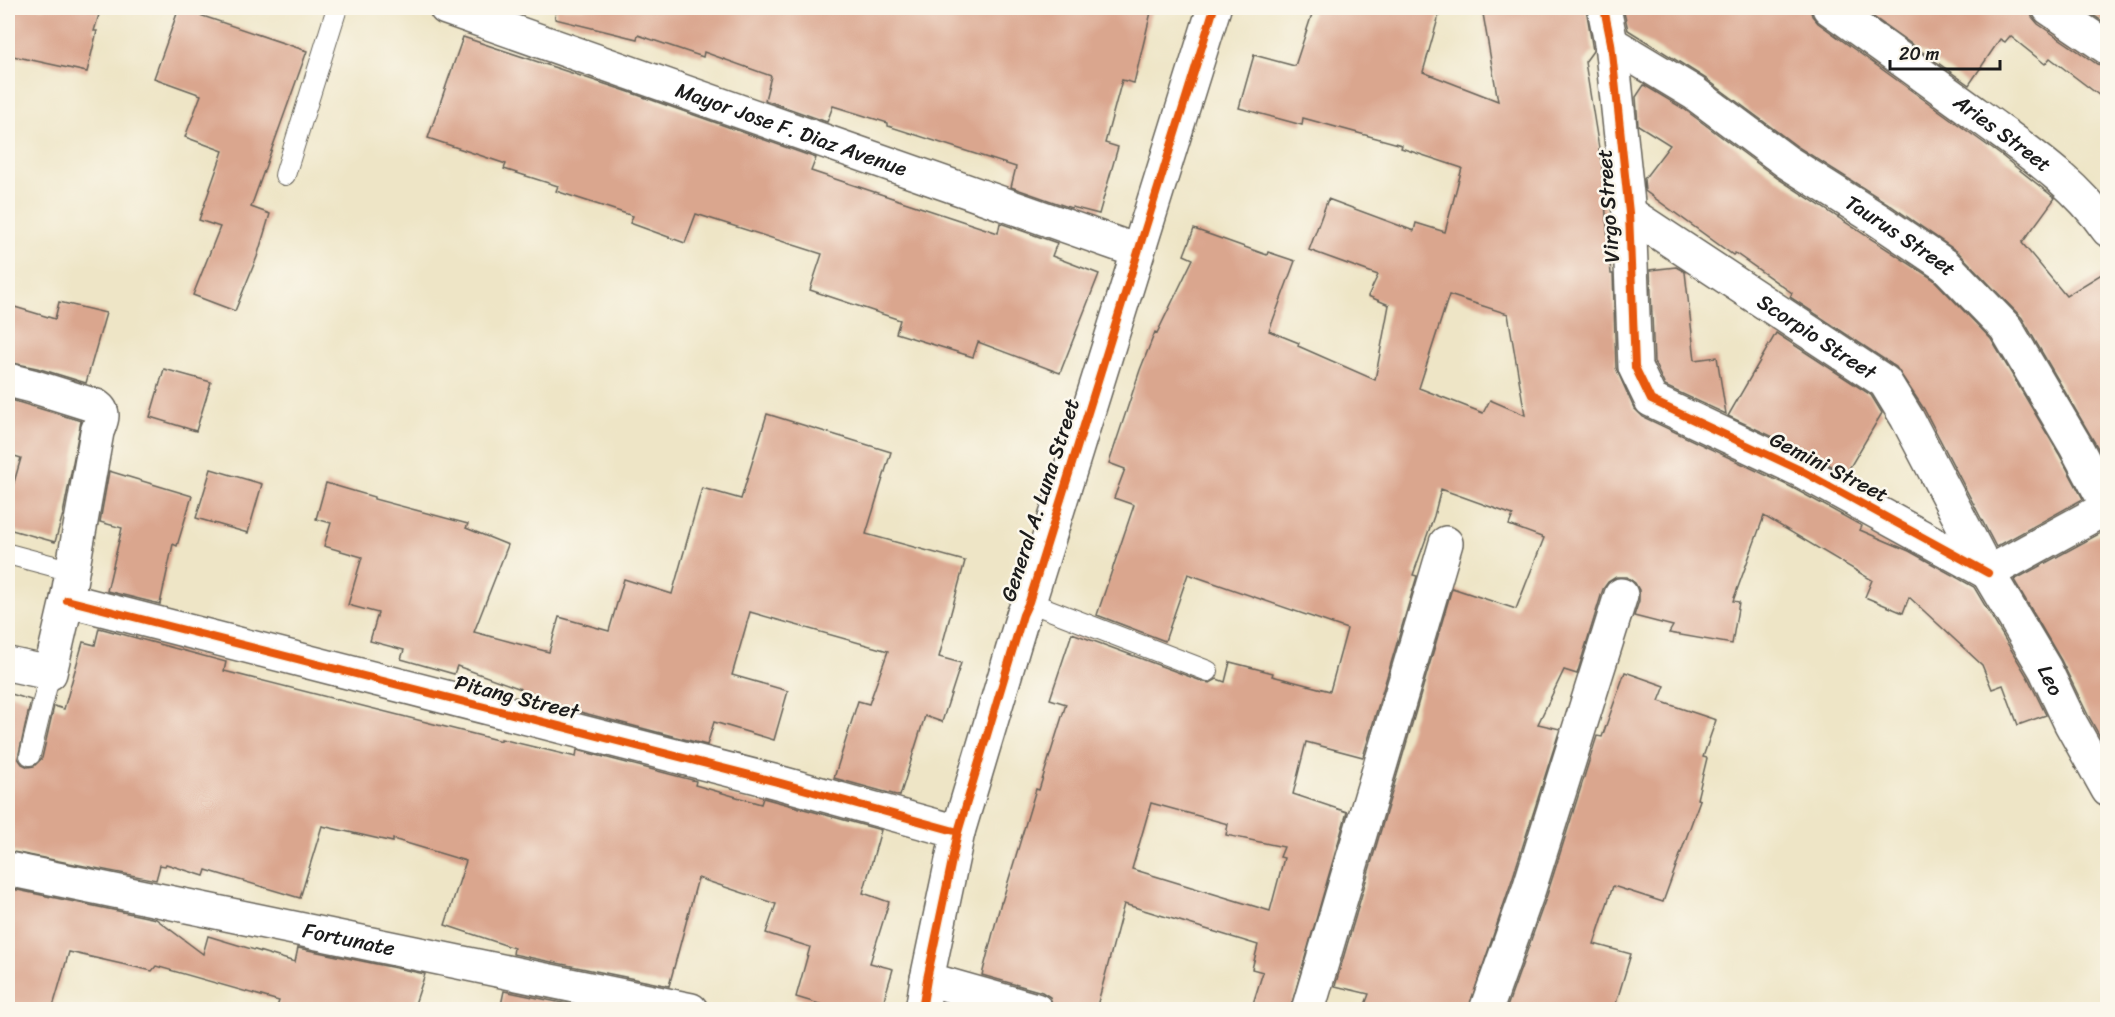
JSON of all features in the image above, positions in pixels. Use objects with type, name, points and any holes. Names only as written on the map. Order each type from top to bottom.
[{"type":"street","name":"Mayor Jose F. Diaz Avenue","points":[[446,8],[1137,251]]},
{"type":"street","name":"General A. Luna Street","points":[[925,994],[958,832],[1023,615],[1029,602],[1214,8]]},
{"type":"street","name":"Virgo Street","points":[[1604,8],[1611,44],[1629,213],[1635,366],[1651,400]]},
{"type":"street","name":"Aries Street","points":[[1829,8],[1918,69],[2051,169],[2095,211],[2108,230]]},
{"type":"street","points":[[2049,8],[2108,48]]},
{"type":"street","name":"Taurus Street","points":[[1611,44],[1694,93],[1787,162],[1945,265],[2006,328],[2076,445],[2107,507]]},
{"type":"street","name":"Scorpio Street","points":[[1629,213],[1885,382],[1907,418],[1988,573]]},
{"type":"street","points":[[8,380],[96,406],[103,415],[97,432],[69,585],[50,673],[8,664]]},
{"type":"street","name":"Gemini Street","points":[[1651,400],[1800,470],[1988,573]]},
{"type":"street","points":[[1988,573],[2107,507]]},
{"type":"street","points":[[1308,1010],[1446,543]]},
{"type":"street","name":"Leo","points":[[1988,573],[2045,669],[2108,790]]},
{"type":"street","name":"Pitang Street","points":[[69,585],[958,832]]},
{"type":"street","points":[[1486,1010],[1528,888],[1621,596]]},
{"type":"street","name":"Fortunate","points":[[8,869],[691,1010]]},
{"type":"street","points":[[925,994],[1036,1010]]},
{"type":"lane","points":[[285,175],[337,8]]},
{"type":"lane","points":[[8,554],[69,585]]},
{"type":"lane","points":[[1029,602],[1208,671]]},
{"type":"lane","points":[[30,755],[50,673]]},
{"type":"building","points":[[13,8],[101,8],[94,31],[97,31],[87,72],[8,55],[8,31]]},
{"type":"building","points":[[179,8],[307,51],[251,207],[270,214],[257,257],[235,311],[193,295],[220,227],[199,220],[223,151],[185,137],[201,95],[154,78]]},
{"type":"building","points":[[556,8],[1152,8],[1134,83],[1122,80],[1105,143],[1118,147],[1099,214],[1071,208],[1011,187],[1016,167],[833,106],[827,122],[765,100],[771,76],[704,52],[703,57],[638,35],[637,39],[555,19]]},
{"type":"building","points":[[1314,8],[1441,8],[1423,72],[1498,101],[1482,8],[1586,8],[1593,51],[1585,62],[1602,167],[1611,274],[1613,274],[1616,368],[1634,408],[1643,417],[1791,487],[1862,526],[1860,530],[1909,551],[1974,587],[2028,678],[2046,715],[2018,725],[2003,685],[1992,689],[1982,665],[1909,597],[1903,613],[1865,597],[1872,580],[1764,516],[1733,601],[1739,602],[1732,644],[1669,633],[1673,626],[1634,616],[1639,601],[1639,590],[1635,583],[1627,577],[1616,577],[1603,589],[1577,674],[1564,670],[1538,724],[1560,729],[1468,1010],[1363,1010],[1369,994],[1335,986],[1452,588],[1516,609],[1544,538],[1509,525],[1513,515],[1441,489],[1413,575],[1417,576],[1363,757],[1306,742],[1293,794],[1347,812],[1290,1010],[1251,1010],[1263,972],[1252,969],[1258,945],[1124,904],[1096,1010],[1054,1010],[1050,997],[1042,992],[982,975],[1001,902],[1036,789],[1039,790],[1066,704],[1050,699],[1072,633],[1204,682],[1210,683],[1217,679],[1225,682],[1230,662],[1330,691],[1347,629],[1188,574],[1165,641],[1097,615],[1134,505],[1114,498],[1125,469],[1109,463],[1155,332],[1157,333],[1193,259],[1184,255],[1194,229],[1267,255],[1268,252],[1295,261],[1269,331],[1375,380],[1389,305],[1368,296],[1378,275],[1309,250],[1328,199],[1414,231],[1416,223],[1445,232],[1462,168],[1401,148],[1402,145],[1303,118],[1302,125],[1239,108],[1254,55],[1295,66]],"holes":[[[1449,295],[1508,314],[1525,415],[1490,400],[1483,413],[1419,388]],[[1151,803],[1228,824],[1226,835],[1284,847],[1280,857],[1284,858],[1270,911],[1132,869]]]},
{"type":"building","points":[[1623,8],[1810,8],[1812,16],[1818,23],[2002,156],[2055,198],[2022,243],[2066,296],[2108,270],[2108,444],[2099,450],[2022,318],[1958,252],[1887,203],[1798,147],[1705,78],[1628,30]]},
{"type":"building","points":[[1861,8],[2030,8],[2032,17],[2038,24],[2097,64],[2108,67],[2108,102],[2050,58],[2045,64],[2010,36],[2005,42],[2000,39],[1969,85]]},
{"type":"building","points":[[2082,8],[2108,8],[2108,25]]},
{"type":"building","points":[[463,37],[816,158],[811,171],[998,233],[1000,223],[1057,243],[1052,256],[1099,274],[1060,373],[978,342],[973,357],[896,333],[900,320],[810,290],[822,254],[696,214],[685,243],[630,223],[633,216],[556,191],[558,186],[504,169],[506,164],[428,138]]},
{"type":"building","points":[[1644,85],[1684,109],[1777,178],[1933,279],[1991,339],[2083,499],[1996,547],[1924,409],[1896,367],[1790,297],[1792,293],[1735,253],[1733,255],[1645,191],[1644,179],[1670,145],[1638,125],[1636,97]]},
{"type":"building","points":[[1676,267],[1685,272],[1695,360],[1717,357],[1726,414],[1665,386],[1654,362],[1650,270]]},
{"type":"building","points":[[59,302],[106,313],[86,383],[8,362],[8,305],[55,319]]},
{"type":"building","points":[[1776,333],[1871,395],[1882,413],[1846,474],[1808,453],[1728,416]]},
{"type":"building","points":[[164,369],[211,382],[196,431],[150,417]]},
{"type":"building","points":[[8,399],[81,421],[63,514],[55,542],[8,529],[8,503],[21,458],[8,454]]},
{"type":"building","points":[[767,414],[891,452],[866,534],[965,561],[939,657],[961,663],[942,722],[925,716],[900,796],[834,778],[858,701],[869,704],[888,651],[750,612],[732,675],[788,691],[774,740],[714,722],[707,745],[519,694],[521,689],[457,666],[454,674],[401,659],[404,650],[370,641],[378,613],[348,605],[362,557],[324,546],[331,523],[316,519],[326,483],[374,497],[374,499],[468,524],[466,528],[508,545],[474,632],[549,652],[559,617],[609,631],[624,579],[672,594],[702,488],[741,499]]},
{"type":"building","points":[[211,469],[262,484],[248,533],[196,518]]},
{"type":"building","points":[[109,471],[192,496],[177,546],[173,544],[160,604],[107,591],[122,528],[100,522]]},
{"type":"building","points":[[2108,529],[2108,751],[2061,660],[2014,580]]},
{"type":"building","points":[[99,628],[226,662],[224,671],[501,741],[501,739],[576,757],[577,750],[696,781],[695,785],[761,804],[763,798],[881,830],[863,893],[889,902],[870,963],[893,969],[881,1010],[839,1010],[796,997],[810,947],[766,933],[776,904],[698,878],[669,986],[513,954],[514,948],[445,925],[466,861],[393,839],[393,842],[322,826],[300,898],[206,870],[204,876],[166,864],[165,866],[160,865],[156,880],[8,851],[8,693],[31,700],[18,758],[28,767],[34,766],[42,758],[54,706],[64,709],[83,642],[95,645]]},
{"type":"building","points":[[1625,672],[1665,686],[1659,701],[1716,720],[1703,757],[1707,758],[1697,799],[1700,800],[1663,902],[1613,886],[1594,944],[1631,954],[1614,1010],[1506,1010],[1547,895],[1597,736],[1602,737]]},
{"type":"building","points":[[8,888],[156,919],[203,954],[208,936],[295,962],[298,948],[425,974],[413,1010],[276,1010],[279,1001],[156,966],[152,971],[69,952],[52,1010],[8,1010]]},
{"type":"building","points":[[504,991],[596,1010],[500,1010]]},
{"type":"cycle path","points":[[922,1010],[958,832],[1023,615],[1029,602],[1214,8]]},
{"type":"cycle path","points":[[1604,8],[1611,43],[1629,213],[1635,367],[1651,400],[1800,470],[1988,573]]},
{"type":"cycle path","points":[[67,600],[781,783],[958,832]]}]
